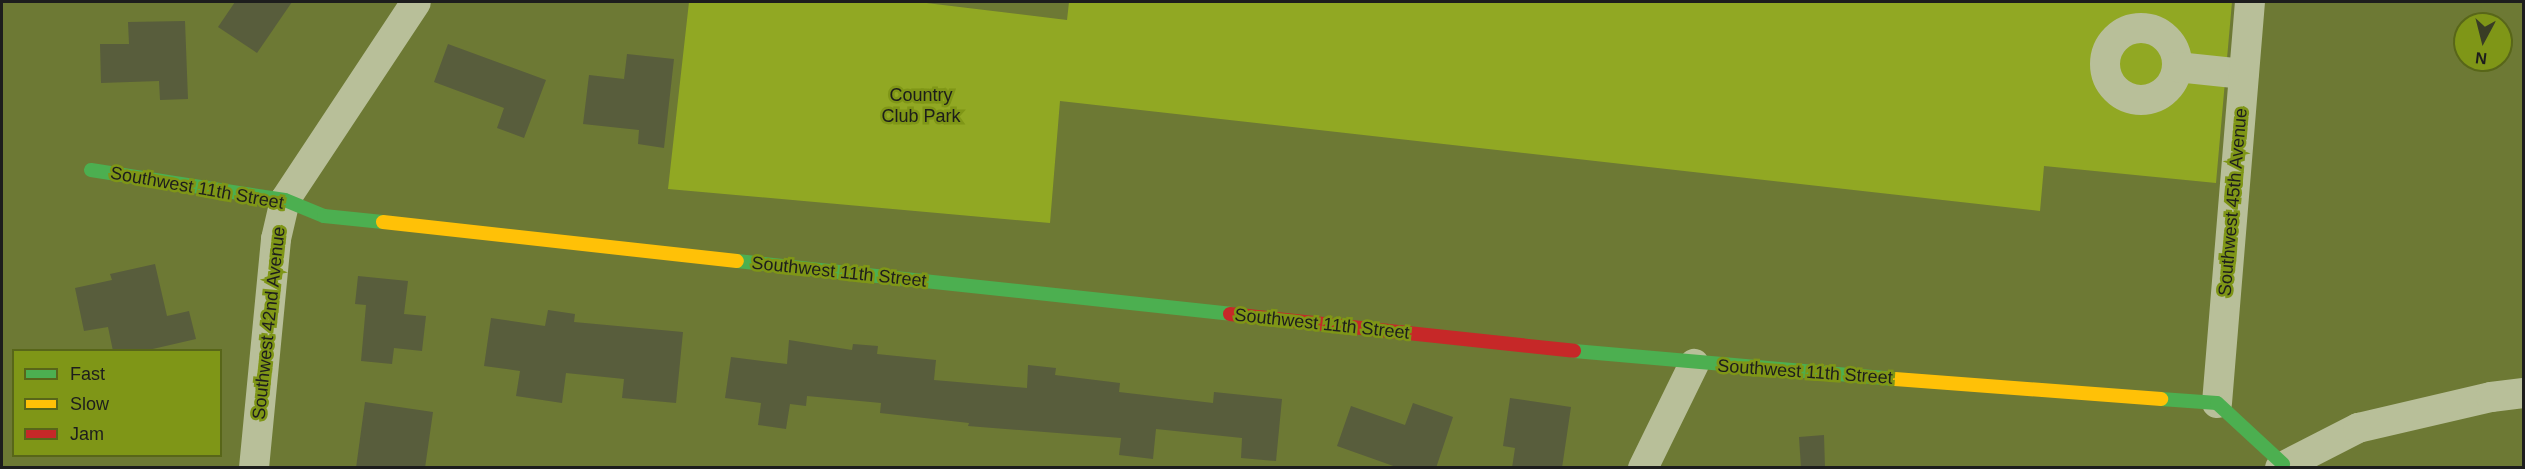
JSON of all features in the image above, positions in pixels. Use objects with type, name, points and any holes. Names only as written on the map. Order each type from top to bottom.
[{"type":"street","name":"Southwest 42nd Avenue","points":[[254,468],[276,239],[285,200],[416,2]]},
{"type":"street","name":"Southwest 45th Avenue","points":[[2217,403],[2250,2]]},
{"type":"street","points":[[2177,67],[2244,74]]},
{"type":"street","name":"Southwest 11th Street","points":[[91,170],[285,200],[324,216],[1694,364],[2217,403]]},
{"type":"street","points":[[1643,468],[1694,364]]},
{"type":"street","points":[[2217,403],[2282,466],[2358,428],[2491,397],[2523,393]]},
{"type":"green space","name":"Country Club Park","points":[[689,2],[918,2],[1067,20],[1069,2],[2232,2],[2216,183],[2044,166],[2040,211],[1060,101],[1050,223],[668,189]]},
{"type":"building","points":[[235,2],[292,2],[257,53],[218,27]]},
{"type":"building","points":[[185,21],[188,99],[160,100],[159,81],[101,83],[100,44],[129,44],[128,22]]},
{"type":"building","points":[[448,44],[546,80],[524,138],[497,128],[504,108],[434,82]]},
{"type":"building","points":[[627,54],[674,59],[664,148],[638,144],[639,130],[583,124],[589,75],[624,79]]},
{"type":"building","points":[[155,264],[167,316],[189,311],[196,339],[153,349],[113,349],[108,327],[84,331],[75,288],[112,280],[110,274]]},
{"type":"building","points":[[358,276],[408,281],[404,314],[426,316],[422,351],[394,348],[392,364],[361,361],[366,305],[355,304]]},
{"type":"building","points":[[548,310],[575,314],[574,322],[683,332],[676,403],[622,398],[624,379],[566,373],[562,403],[516,396],[520,371],[484,366],[491,318],[545,326]]},
{"type":"building","points":[[789,340],[852,350],[853,344],[878,346],[877,354],[936,360],[934,380],[1027,388],[1028,365],[1056,368],[1055,375],[1120,383],[1119,392],[1213,403],[1214,392],[1282,399],[1276,461],[1241,458],[1242,438],[1156,429],[1153,459],[1119,455],[1121,438],[968,426],[969,423],[880,413],[881,403],[807,396],[806,406],[790,404],[786,429],[758,425],[761,403],[725,398],[731,357],[787,364]]},
{"type":"building","points":[[1510,398],[1571,407],[1562,468],[1512,468],[1515,448],[1503,446]]},
{"type":"building","points":[[365,402],[433,412],[425,468],[356,468]]},
{"type":"building","points":[[1413,403],[1453,417],[1436,468],[1399,468],[1337,446],[1351,406],[1405,425]]},
{"type":"building","points":[[1824,435],[1825,468],[1801,468],[1799,437]]},
{"type":"traffic: fast","points":[[91,170],[285,200],[324,216],[383,222]]},
{"type":"traffic: fast","points":[[737,261],[1230,314]]},
{"type":"traffic: fast","points":[[1574,351],[1895,379]]},
{"type":"traffic: fast","points":[[2161,399],[2217,403],[2283,464]]},
{"type":"traffic: slow","points":[[383,222],[737,261]]},
{"type":"traffic: slow","points":[[1895,379],[2161,399]]},
{"type":"traffic: jam","points":[[1230,314],[1574,351]]}]
